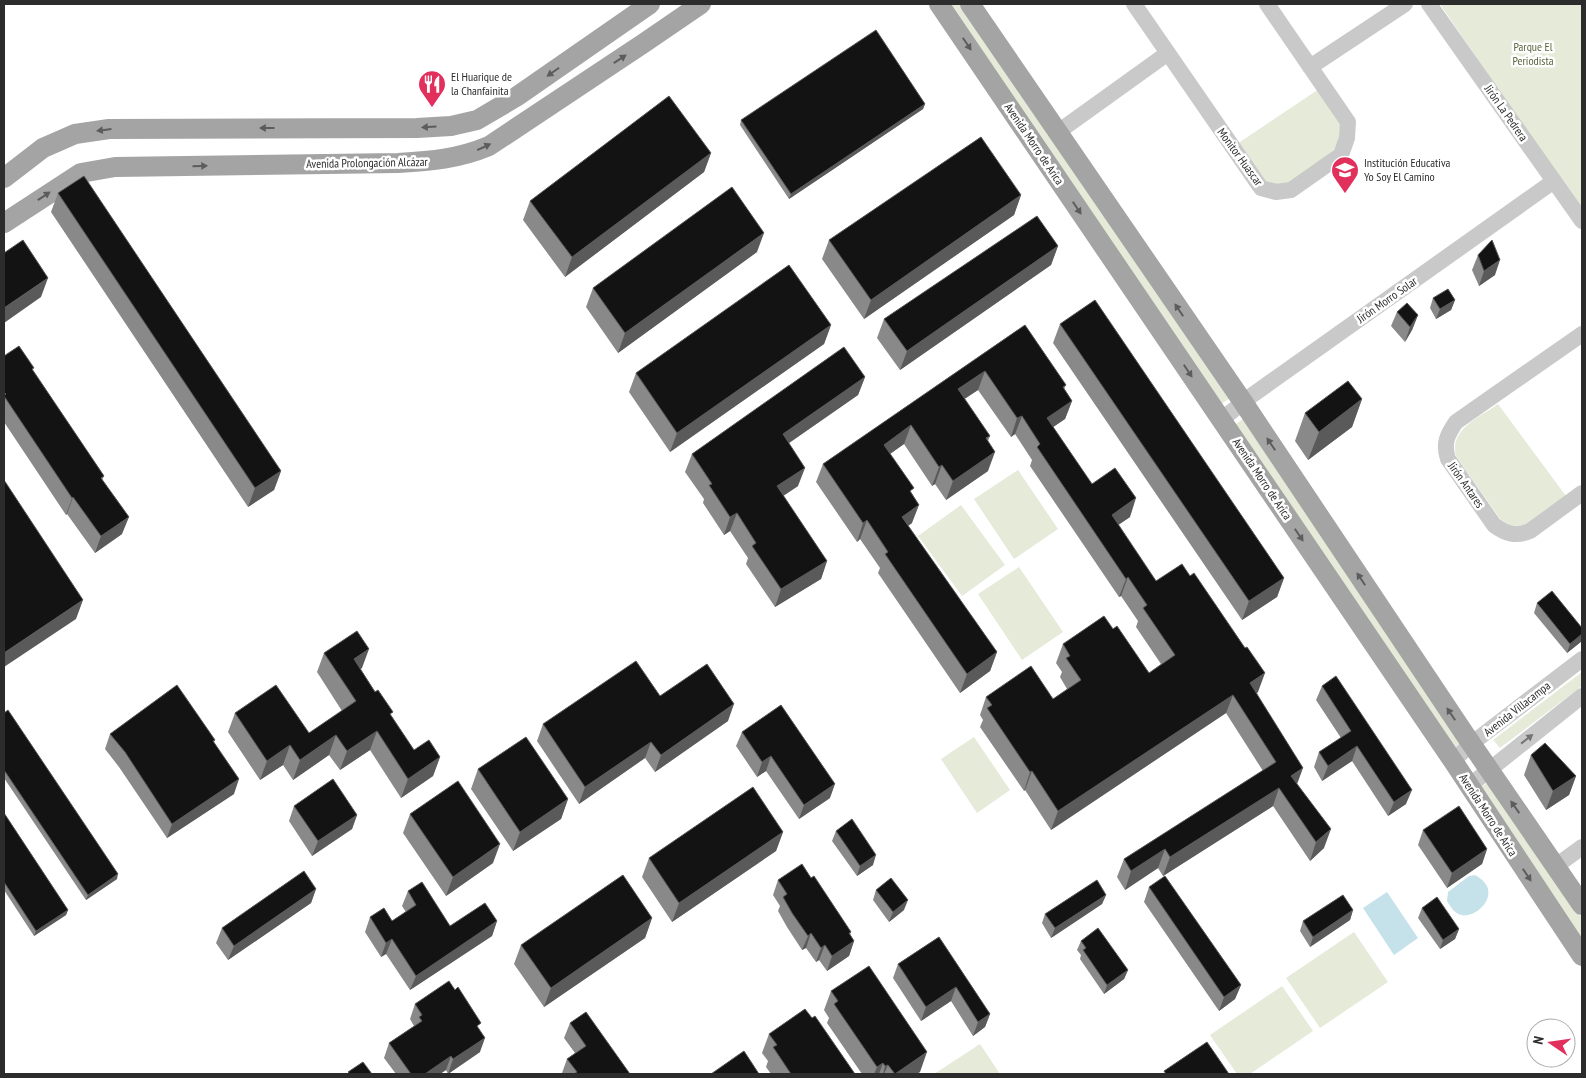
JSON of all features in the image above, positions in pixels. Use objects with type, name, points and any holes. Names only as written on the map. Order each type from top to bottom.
[{"type":"main road","points":[[4,178],[43,148],[75,134],[109,128],[417,128],[451,126],[477,120],[516,97],[650,4]]},
{"type":"main road","name":"Avenida Prolongación Alcázar","points":[[4,223],[81,173],[115,167],[398,163],[438,161],[470,154],[489,146],[701,4]]},
{"type":"main road","name":"Avenida Morro de Arica","points":[[939,4],[1453,761],[1582,956]]},
{"type":"main road","name":"Avenida Morro de Arica","points":[[970,4],[1243,402],[1471,744],[1582,905]]},
{"type":"main road","points":[[628,20],[644,43]]},
{"type":"street","name":"Monitor Huascar","points":[[1134,4],[1261,188],[1276,192],[1290,190],[1341,155],[1347,138],[1348,122],[1267,4]]},
{"type":"street","points":[[1310,67],[1405,4]]},
{"type":"street","name":"Jirón La Pedrera","points":[[1430,4],[1582,222]]},
{"type":"street","points":[[1058,132],[1168,53]]},
{"type":"street","name":"Jirón Morro Solar","points":[[1221,420],[1243,402],[1554,181]]},
{"type":"street","name":"Jirón Antares","points":[[1578,497],[1522,535],[1502,532],[1494,525],[1448,459],[1445,451],[1445,442],[1456,422],[1582,334]]},
{"type":"street","name":"Avenida Villacampa","points":[[1453,761],[1471,744],[1582,659]]},
{"type":"street","points":[[1469,786],[1582,696]]},
{"type":"street","points":[[1556,866],[1582,847]]},
{"type":"green space","points":[[947,4],[962,4],[1229,399],[1219,405]]},
{"type":"green space","name":"Parque El Periodista","points":[[1440,4],[1582,4],[1582,213]]},
{"type":"green space","points":[[1319,89],[1344,123],[1343,142],[1297,183],[1264,185],[1237,144]]},
{"type":"green space","points":[[1498,404],[1566,496],[1526,525],[1512,526],[1501,520],[1456,456],[1455,447],[1461,431]]},
{"type":"green space","points":[[1243,419],[1462,742],[1451,751],[1232,427]]},
{"type":"green space","points":[[1018,470],[1058,529],[1014,559],[974,499]]},
{"type":"green space","points":[[961,505],[1005,565],[962,596],[918,536]]},
{"type":"green space","points":[[1019,567],[1063,632],[1022,660],[978,594]]},
{"type":"green space","points":[[1582,672],[1582,686],[1500,748],[1493,740]]},
{"type":"green space","points":[[974,737],[1010,790],[977,813],[941,759]]},
{"type":"green space","points":[[1491,781],[1582,918],[1582,940],[1479,788]]},
{"type":"green space","points":[[1354,932],[1388,982],[1320,1028],[1286,978]]},
{"type":"green space","points":[[1282,986],[1313,1031],[1250,1074],[1237,1074],[1210,1035]]},
{"type":"green space","points":[[980,1044],[1000,1074],[934,1074]]},
{"type":"water","points":[[1475,875],[1484,881],[1488,889],[1486,902],[1475,913],[1461,915],[1454,911],[1447,901],[1448,892],[1469,876]]},
{"type":"water","points":[[1387,892],[1418,938],[1394,955],[1363,908]]},
{"type":"building","points":[[876,30],[925,104],[791,194],[741,120]]},
{"type":"building","points":[[669,96],[711,153],[572,257],[530,201]]},
{"type":"building","points":[[981,137],[1021,195],[871,300],[829,240]]},
{"type":"building","points":[[84,176],[281,471],[255,488],[58,193]]},
{"type":"building","points":[[732,187],[764,233],[625,333],[593,288]]},
{"type":"building","points":[[1037,216],[1058,246],[907,351],[884,319]]},
{"type":"building","points":[[23,240],[48,278],[4,308],[4,253]]},
{"type":"building","points":[[1492,240],[1500,260],[1484,271],[1478,255]]},
{"type":"building","points":[[789,265],[831,325],[677,433],[636,373]]},
{"type":"building","points":[[1448,289],[1455,300],[1440,309],[1433,298]]},
{"type":"building","points":[[1095,300],[1284,578],[1249,601],[1060,324]]},
{"type":"building","points":[[1407,303],[1418,315],[1410,327],[1397,312]]},
{"type":"building","points":[[1025,325],[1066,385],[1063,387],[1072,401],[1047,418],[1092,484],[1115,468],[1136,498],[1112,515],[1156,581],[1182,564],[1190,576],[1194,573],[1245,648],[1247,647],[1265,673],[1250,683],[1303,768],[1291,776],[1331,829],[1316,842],[1279,788],[1170,857],[1165,849],[1131,871],[1124,859],[1276,762],[1233,695],[1058,811],[1032,771],[1030,772],[987,708],[992,705],[986,697],[1031,666],[1053,699],[1081,680],[1066,658],[1070,656],[1063,644],[1104,616],[1113,629],[1117,626],[1149,673],[1175,655],[1143,608],[1147,605],[1128,577],[1126,579],[1037,447],[1040,444],[1022,416],[1017,418],[985,371],[958,389],[990,436],[986,438],[995,452],[953,481],[942,465],[939,467],[911,425],[884,445],[914,488],[910,491],[919,505],[902,517],[997,652],[967,674],[885,554],[888,552],[867,520],[863,523],[823,464]]},
{"type":"building","points":[[19,346],[34,368],[32,369],[104,476],[101,478],[129,517],[101,536],[72,498],[4,396],[6,394],[4,392],[4,356]]},
{"type":"building","points":[[844,347],[865,377],[783,434],[805,468],[777,486],[827,561],[781,589],[752,546],[756,543],[737,513],[730,517],[709,485],[712,484],[692,454]]},
{"type":"building","points":[[1348,381],[1362,399],[1319,432],[1305,413]]},
{"type":"building","points":[[4,480],[83,600],[4,653]]},
{"type":"building","points":[[1552,591],[1582,628],[1582,634],[1570,644],[1537,603]]},
{"type":"building","points":[[357,631],[369,649],[354,659],[375,692],[378,690],[393,712],[390,714],[414,750],[429,740],[440,757],[408,779],[377,731],[347,751],[336,735],[300,760],[290,745],[267,761],[235,713],[276,685],[309,733],[356,701],[324,653]]},
{"type":"building","points":[[636,661],[660,696],[707,664],[734,704],[661,755],[651,742],[585,787],[543,724]]},
{"type":"building","points":[[1336,676],[1412,790],[1394,802],[1357,746],[1328,766],[1319,752],[1351,731],[1322,686]]},
{"type":"building","points":[[177,685],[239,779],[172,824],[125,752],[110,734]]},
{"type":"building","points":[[781,705],[835,784],[804,805],[771,756],[762,762],[742,732]]},
{"type":"building","points":[[8,710],[118,874],[88,895],[4,770],[4,713]]},
{"type":"building","points":[[526,737],[568,799],[520,832],[478,769]]},
{"type":"building","points":[[1545,743],[1576,776],[1553,791],[1531,755]]},
{"type":"building","points":[[333,779],[357,815],[318,841],[294,806]]},
{"type":"building","points":[[458,781],[500,844],[453,877],[410,814]]},
{"type":"building","points":[[753,787],[783,832],[679,903],[649,858]]},
{"type":"building","points":[[1459,806],[1487,849],[1452,873],[1423,830]]},
{"type":"building","points":[[4,813],[68,910],[36,931],[4,882]]},
{"type":"building","points":[[852,819],[876,855],[860,866],[836,831]]},
{"type":"building","points":[[802,864],[811,878],[814,876],[851,932],[849,933],[854,941],[832,956],[825,945],[821,948],[811,933],[808,936],[783,897],[787,894],[778,880]]},
{"type":"building","points":[[304,871],[316,889],[234,946],[222,928]]},
{"type":"building","points":[[623,875],[652,918],[551,988],[521,945]]},
{"type":"building","points":[[1165,876],[1241,985],[1224,997],[1149,887]]},
{"type":"building","points":[[891,878],[908,900],[893,912],[876,890]]},
{"type":"building","points":[[1097,880],[1106,895],[1055,928],[1045,914]]},
{"type":"building","points":[[422,882],[450,926],[485,903],[497,921],[416,976],[392,939],[386,943],[370,917],[384,908],[392,921],[416,905],[408,891]]},
{"type":"building","points":[[1343,895],[1353,910],[1313,937],[1303,921]]},
{"type":"building","points":[[1437,897],[1459,929],[1443,940],[1422,908]]},
{"type":"building","points":[[1098,928],[1128,970],[1107,985],[1083,950],[1086,948],[1081,941]]},
{"type":"building","points":[[939,937],[990,1014],[978,1022],[956,987],[926,1007],[898,964]]},
{"type":"building","points":[[869,966],[927,1052],[895,1074],[888,1065],[885,1066],[883,1063],[877,1067],[834,1004],[838,1001],[831,991]]},
{"type":"building","points":[[449,981],[455,990],[458,987],[481,1023],[477,1026],[485,1038],[453,1059],[451,1056],[425,1074],[411,1074],[389,1043],[422,1021],[419,1017],[422,1015],[415,1004]]},
{"type":"building","points":[[805,1009],[812,1018],[815,1016],[855,1074],[791,1074],[773,1047],[777,1045],[769,1034]]},
{"type":"building","points":[[586,1012],[630,1074],[574,1074],[577,1072],[567,1059],[586,1046],[570,1023]]},
{"type":"building","points":[[1207,1042],[1229,1074],[1166,1074],[1164,1071]]},
{"type":"building","points":[[744,1051],[759,1074],[711,1074]]},
{"type":"building","points":[[363,1062],[372,1074],[350,1074],[348,1072]]},
{"type":"place","name":"El Huarique de la Chanfainita","points":[[432,108]]},
{"type":"place","name":"Institución Educativa Yo Soy El Camino","points":[[1345,194]]}]
